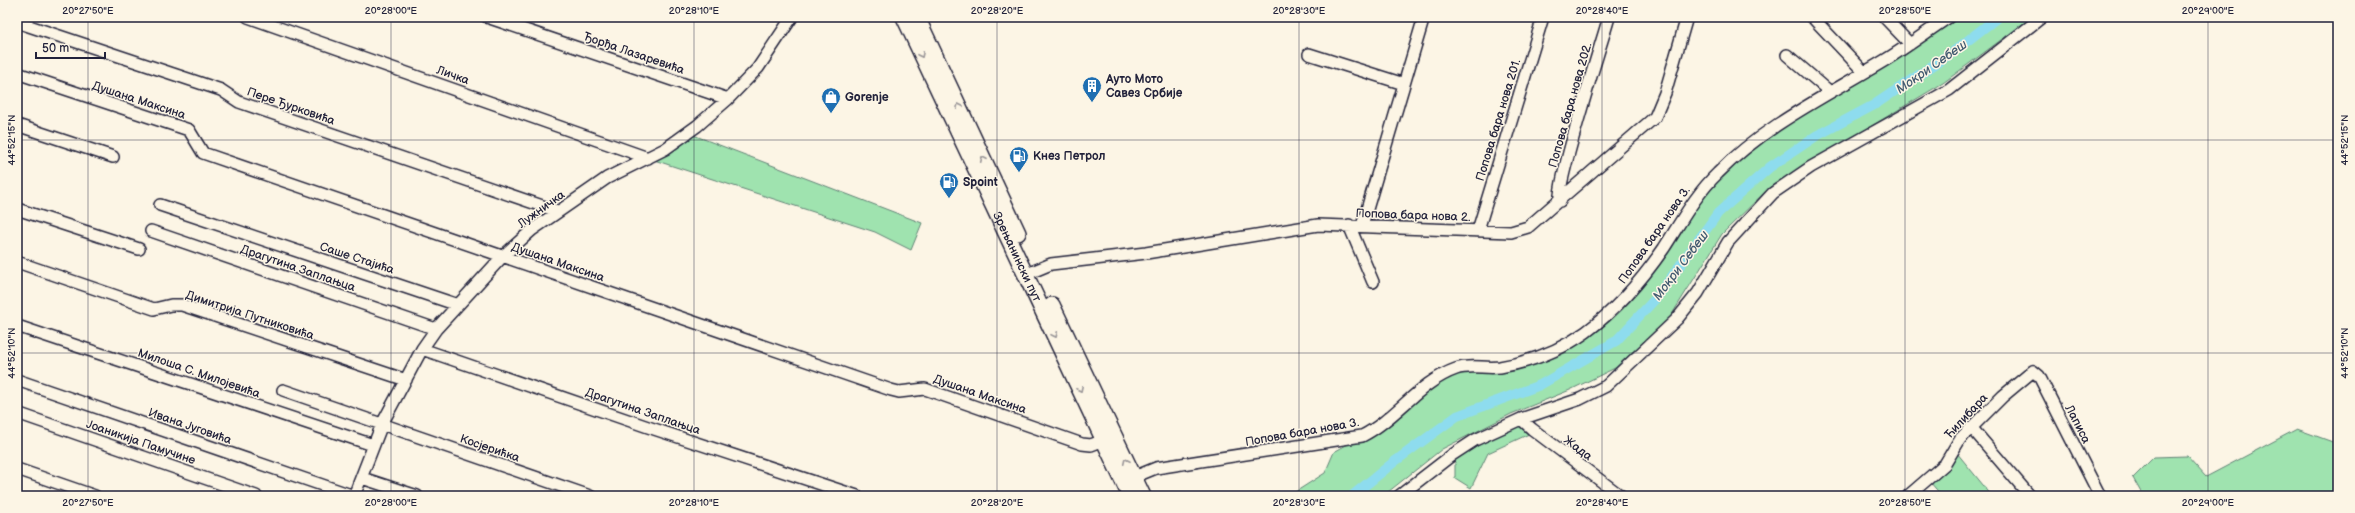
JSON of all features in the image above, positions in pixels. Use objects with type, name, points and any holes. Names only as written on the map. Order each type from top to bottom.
[{"type":"main road","name":"Зрењанински пут","points":[[904,17],[1134,477],[1132,496]]},
{"type":"main road","name":"Зрењанински пут","points":[[917,17],[1104,440],[1132,496]]},
{"type":"street","name":"Личка","points":[[248,17],[648,158]]},
{"type":"street","name":"Ђорђа Лазаревића","points":[[487,17],[728,99]]},
{"type":"street","name":"Лужничка","points":[[354,496],[382,424],[422,349],[436,329],[502,257],[532,230],[557,211],[607,178],[648,158],[688,133],[728,99],[758,68],[792,17]]},
{"type":"street","points":[[1362,226],[1423,17]]},
{"type":"street","name":"Попова бара нова 201.","points":[[1478,230],[1543,17]]},
{"type":"street","name":"Попова бара нова 202.","points":[[1560,201],[1558,195],[1565,168],[1609,17]]},
{"type":"street","name":"Попова бара нова 2.","points":[[1031,272],[1051,264],[1146,254],[1305,227],[1349,225],[1511,232],[1524,230],[1560,201],[1655,117],[1664,93],[1687,17]]},
{"type":"street","points":[[1812,17],[1864,72]]},
{"type":"street","points":[[1884,17],[1910,44]]},
{"type":"street","name":"Попова бара нова 3.","points":[[1134,477],[1156,468],[1362,436],[1381,426],[1423,390],[1455,370],[1463,367],[1500,367],[1562,347],[1606,316],[1626,297],[1661,252],[1695,198],[1719,172],[1754,141],[1830,92],[1910,44],[1949,17]]},
{"type":"street","points":[[1399,496],[1465,446],[1521,419],[1580,399],[1606,386],[1677,319],[1698,294],[1728,242],[1773,193],[1810,167],[1949,90],[2042,17]]},
{"type":"street","name":"Пере Ђурковића","points":[[17,22],[221,90],[239,102],[557,211]]},
{"type":"street","points":[[1309,54],[1404,84]]},
{"type":"street","points":[[1787,55],[1830,92]]},
{"type":"street","name":"Душана Максина","points":[[17,73],[189,130],[203,153],[896,392],[925,389],[1082,444],[1094,444],[1104,440]]},
{"type":"street","points":[[17,125],[113,157]]},
{"type":"street","name":"Саше Стајића","points":[[160,205],[247,236],[458,305]]},
{"type":"street","points":[[17,209],[139,249]]},
{"type":"street","points":[[1349,225],[1373,282]]},
{"type":"street","name":"Драгутина Заплањца","points":[[151,231],[436,329]]},
{"type":"street","name":"Димитрија Путниковића","points":[[17,262],[154,309],[171,305],[182,305],[406,380]]},
{"type":"street","name":"Милоша С. Милојевића","points":[[17,326],[373,445]]},
{"type":"street","name":"Драгутина Заплањца","points":[[422,349],[648,427],[857,496]]},
{"type":"street","name":"Лаписа","points":[[2029,372],[2035,371],[2039,376],[2100,496]]},
{"type":"street","name":"Ћилибара","points":[[1908,496],[1947,462],[1953,448],[1971,428],[2029,372]]},
{"type":"street","name":"Ивана Југовића","points":[[17,380],[354,496]]},
{"type":"street","name":"Косјерићка","points":[[283,390],[590,496]]},
{"type":"street","name":"Јоаникија Памучине","points":[[17,413],[256,496]]},
{"type":"street","name":"Жада","points":[[1521,419],[1532,430],[1621,496]]},
{"type":"street","points":[[1971,428],[2030,496]]},
{"type":"street","points":[[17,469],[95,496]]},
{"type":"street","points":[[362,478],[417,496]]},
{"type":"green space","points":[[1949,17],[2032,17],[1943,83],[1770,187],[1722,234],[1669,319],[1615,368],[1570,390],[1511,414],[1442,449],[1383,496],[1289,496],[1325,473],[1334,452],[1362,436],[1455,370],[1518,362],[1586,332],[1665,247],[1737,155]]},
{"type":"green space","points":[[688,133],[922,223],[911,250],[875,232],[648,158]]},
{"type":"green space","points":[[1517,423],[1529,434],[1488,453],[1471,488],[1455,478],[1455,458],[1471,446]]},
{"type":"green space","points":[[2297,429],[2338,444],[2338,496],[2143,496],[2133,478],[2154,457],[2187,456],[2206,477]]},
{"type":"green space","points":[[1957,453],[1992,496],[1942,496],[1930,482]]},
{"type":"waterway","name":"Мокри Себеш","points":[[1352,496],[1394,462],[1457,416],[1540,385],[1616,341],[1657,297],[1718,213],[1770,167],[1816,136],[1874,105],[1953,52],[1998,17]]},
{"type":"place","name":"Ауто Мото Савез Србије","points":[[1092,103]]},
{"type":"place","name":"Gorenje","points":[[831,114]]},
{"type":"place","name":"Кнез Петрол","points":[[1019,173]]},
{"type":"place","name":"Spoint","points":[[949,199]]}]
